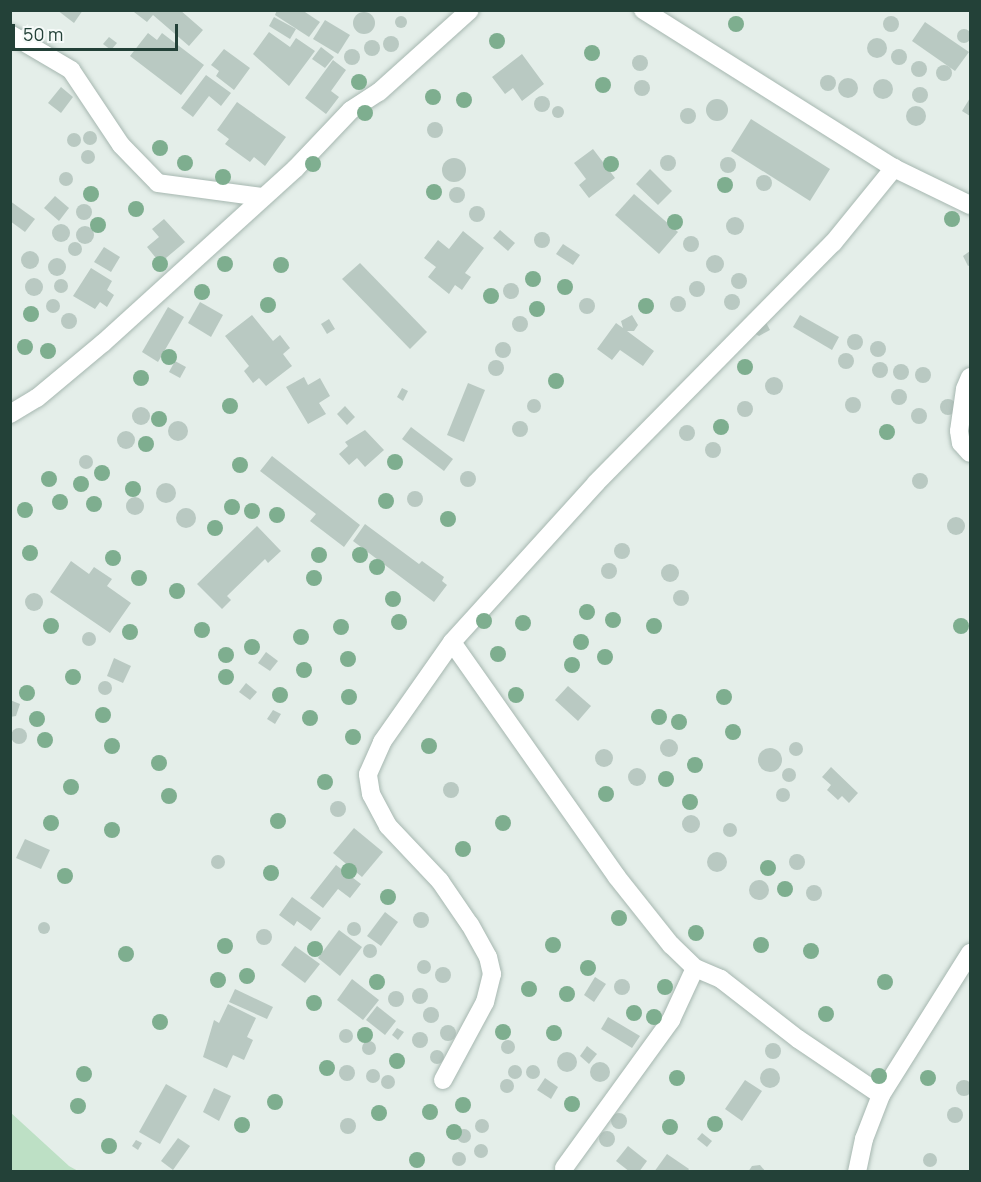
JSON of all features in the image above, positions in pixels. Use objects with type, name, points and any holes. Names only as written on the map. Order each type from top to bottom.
[{"type":"street","points":[[10,414],[37,398],[103,343],[295,169],[351,110],[380,92],[470,10]]},
{"type":"street","points":[[643,10],[894,168],[970,204]]},
{"type":"street","points":[[10,34],[71,70],[121,145],[158,183],[262,197]]},
{"type":"street","points":[[443,1080],[485,1002],[492,974],[490,965],[470,925],[440,881],[388,826],[370,794],[368,774],[382,742],[452,642],[596,483],[833,243],[894,168]]},
{"type":"street","points":[[970,377],[965,389],[959,431],[961,443],[970,453]]},
{"type":"street","points":[[452,642],[617,878],[656,928],[694,968],[721,979],[798,1039],[881,1095]]},
{"type":"street","points":[[857,1172],[864,1139],[881,1095],[970,953]]},
{"type":"street","points":[[564,1168],[671,1020],[694,968]]},
{"type":"green space","points":[[10,1112],[69,1166],[78,1171],[11,1171]]},
{"type":"building","points":[[57,10],[83,10],[74,23]]},
{"type":"building","points":[[180,10],[203,30],[189,46],[153,15],[147,22],[134,12]]},
{"type":"building","points":[[277,10],[302,10],[320,22],[309,37],[275,15]]},
{"type":"building","points":[[364,12],[372,15],[375,23],[372,31],[364,34],[356,31],[353,23],[356,15]]},
{"type":"building","points":[[403,16],[407,22],[403,28],[399,28],[395,20]]},
{"type":"building","points":[[891,16],[899,24],[891,32],[883,24]]},
{"type":"building","points":[[274,17],[296,29],[290,39],[269,26]]},
{"type":"building","points":[[325,20],[350,35],[338,54],[313,39]]},
{"type":"building","points":[[925,22],[969,52],[955,71],[912,41]]},
{"type":"building","points":[[961,29],[967,29],[971,36],[967,43],[961,43],[957,39],[957,33]]},
{"type":"building","points":[[269,32],[290,47],[296,38],[315,51],[289,86],[253,54]]},
{"type":"building","points":[[148,33],[157,40],[162,33],[204,65],[181,95],[130,56]]},
{"type":"building","points":[[388,36],[394,36],[399,44],[397,50],[388,52],[383,47],[383,41]]},
{"type":"building","points":[[109,37],[117,43],[111,50],[103,44]]},
{"type":"building","points":[[877,38],[884,41],[887,48],[884,55],[877,58],[870,55],[867,48],[870,41]]},
{"type":"building","points":[[369,40],[375,40],[380,48],[378,54],[369,56],[364,51],[364,45]]},
{"type":"building","points":[[321,47],[334,57],[325,68],[312,59]]},
{"type":"building","points":[[224,49],[250,68],[234,90],[216,76],[219,71],[211,65]]},
{"type":"building","points":[[349,49],[355,49],[360,57],[358,63],[349,65],[344,60],[344,54]]},
{"type":"building","points":[[899,49],[907,57],[899,65],[891,57]]},
{"type":"building","points":[[522,54],[544,84],[522,101],[513,88],[505,94],[492,77]]},
{"type":"building","points":[[637,55],[643,55],[648,63],[646,69],[637,71],[632,66],[632,60]]},
{"type":"building","points":[[333,60],[346,70],[331,91],[339,97],[326,114],[305,98]]},
{"type":"building","points":[[919,61],[927,69],[919,77],[911,69]]},
{"type":"building","points":[[944,65],[952,73],[944,81],[936,73]]},
{"type":"building","points":[[206,75],[231,93],[221,106],[209,96],[193,117],[181,108]]},
{"type":"building","points":[[828,75],[836,83],[828,91],[820,83]]},
{"type":"building","points":[[848,78],[855,81],[858,88],[855,95],[848,98],[841,95],[838,88],[841,81]]},
{"type":"building","points":[[883,79],[890,82],[893,89],[890,96],[883,99],[876,96],[873,89],[876,82]]},
{"type":"building","points":[[639,80],[645,80],[650,88],[648,94],[639,96],[634,91],[634,85]]},
{"type":"building","points":[[61,87],[73,97],[61,113],[48,103]]},
{"type":"building","points":[[920,87],[928,95],[920,103],[912,95]]},
{"type":"building","points":[[539,96],[545,96],[550,104],[548,110],[539,112],[534,107],[534,101]]},
{"type":"building","points":[[970,98],[970,116],[962,111]]},
{"type":"building","points":[[717,99],[725,102],[728,110],[725,118],[717,121],[709,118],[706,110],[709,102]]},
{"type":"building","points":[[237,102],[286,137],[265,166],[254,157],[250,162],[225,144],[229,139],[217,130]]},
{"type":"building","points":[[560,106],[564,112],[560,118],[556,118],[552,110]]},
{"type":"building","points":[[916,106],[923,109],[926,116],[923,123],[916,126],[909,123],[906,116],[909,109]]},
{"type":"building","points":[[685,108],[691,108],[696,116],[694,122],[685,124],[680,119],[680,113]]},
{"type":"building","points":[[751,119],[830,169],[810,201],[731,151]]},
{"type":"building","points":[[432,122],[438,122],[443,130],[441,136],[432,138],[427,133],[427,127]]},
{"type":"building","points":[[90,131],[95,133],[97,138],[95,143],[90,145],[85,143],[83,138],[85,133]]},
{"type":"building","points":[[74,133],[79,135],[81,140],[79,145],[74,147],[69,145],[67,140],[69,135]]},
{"type":"building","points":[[593,149],[615,178],[589,198],[579,185],[586,179],[574,163]]},
{"type":"building","points":[[88,150],[93,152],[95,157],[93,162],[88,164],[83,162],[81,157],[83,152]]},
{"type":"building","points":[[665,155],[671,155],[676,163],[674,169],[665,171],[660,166],[660,160]]},
{"type":"building","points":[[725,157],[731,157],[736,165],[734,171],[725,173],[720,168],[720,162]]},
{"type":"building","points":[[454,158],[459,159],[465,165],[465,175],[459,181],[454,182],[449,181],[443,175],[442,170],[443,165],[449,159]]},
{"type":"building","points":[[650,169],[672,191],[658,205],[636,184]]},
{"type":"building","points":[[66,172],[71,174],[73,179],[71,184],[66,186],[61,184],[59,179],[61,174]]},
{"type":"building","points":[[761,175],[767,175],[772,183],[770,189],[761,191],[756,186],[756,180]]},
{"type":"building","points":[[454,187],[460,187],[465,195],[463,201],[454,203],[449,198],[449,192]]},
{"type":"building","points":[[634,194],[678,232],[659,254],[615,215]]},
{"type":"building","points":[[55,196],[69,208],[59,221],[44,208]]},
{"type":"building","points":[[10,201],[35,219],[25,232],[10,221]]},
{"type":"building","points":[[81,204],[87,204],[92,212],[90,218],[81,220],[76,215],[76,209]]},
{"type":"building","points":[[474,206],[480,206],[485,214],[483,220],[474,222],[469,217],[469,211]]},
{"type":"building","points":[[731,217],[739,217],[744,222],[742,233],[731,235],[726,230],[726,222]]},
{"type":"building","points":[[164,219],[185,242],[160,263],[147,247],[159,237],[152,229]]},
{"type":"building","points":[[61,224],[67,227],[70,233],[67,239],[61,242],[55,239],[52,233],[55,227]]},
{"type":"building","points":[[85,226],[91,229],[94,235],[91,241],[85,244],[79,241],[76,235],[79,229]]},
{"type":"building","points":[[500,230],[515,243],[508,251],[493,238]]},
{"type":"building","points":[[463,231],[484,248],[465,273],[471,277],[462,290],[455,285],[449,294],[428,277],[436,267],[424,258],[438,240],[449,249]]},
{"type":"building","points":[[539,232],[545,232],[550,240],[548,246],[539,248],[534,243],[534,237]]},
{"type":"building","points":[[688,236],[694,236],[699,244],[697,250],[688,252],[683,247],[683,241]]},
{"type":"building","points":[[75,242],[80,244],[82,249],[80,254],[75,256],[70,254],[68,249],[70,244]]},
{"type":"building","points":[[563,244],[580,255],[573,265],[556,254]]},
{"type":"building","points":[[104,247],[120,257],[111,272],[94,262]]},
{"type":"building","points":[[30,251],[36,254],[39,260],[36,266],[30,269],[24,266],[21,260],[24,254]]},
{"type":"building","points":[[970,251],[970,265],[968,266],[963,256]]},
{"type":"building","points":[[711,255],[719,255],[724,260],[722,271],[711,273],[706,268],[706,260]]},
{"type":"building","points":[[57,258],[63,261],[66,267],[63,273],[57,276],[51,273],[48,267],[51,261]]},
{"type":"building","points":[[360,263],[427,332],[410,349],[342,279]]},
{"type":"building","points":[[91,268],[112,281],[107,290],[114,295],[107,307],[100,302],[95,309],[73,296]]},
{"type":"building","points":[[736,273],[742,273],[747,281],[745,287],[736,289],[731,284],[731,278]]},
{"type":"building","points":[[34,278],[40,281],[43,287],[40,293],[34,296],[28,293],[25,287],[28,281]]},
{"type":"building","points":[[61,279],[66,281],[68,286],[66,291],[61,293],[56,291],[54,286],[56,281]]},
{"type":"building","points":[[694,281],[700,281],[705,289],[703,295],[694,297],[689,292],[689,286]]},
{"type":"building","points":[[508,283],[514,283],[519,291],[517,297],[508,299],[503,294],[503,288]]},
{"type":"building","points":[[729,294],[735,294],[740,302],[738,308],[729,310],[724,305],[724,299]]},
{"type":"building","points":[[675,296],[681,296],[686,304],[684,310],[675,312],[670,307],[670,301]]},
{"type":"building","points":[[584,298],[590,298],[595,306],[593,312],[584,314],[579,309],[579,303]]},
{"type":"building","points":[[53,299],[58,301],[60,306],[58,311],[53,313],[48,311],[46,306],[48,301]]},
{"type":"building","points":[[200,302],[223,315],[211,337],[188,323]]},
{"type":"building","points":[[168,307],[184,317],[158,362],[142,352]]},
{"type":"building","points":[[66,313],[72,313],[77,321],[75,327],[66,329],[61,324],[61,318]]},
{"type":"building","points":[[252,315],[273,341],[280,335],[290,348],[283,354],[292,366],[266,386],[259,378],[253,383],[244,371],[249,366],[225,336]]},
{"type":"building","points":[[632,315],[638,325],[634,331],[627,331],[654,351],[643,366],[620,350],[612,360],[597,349],[616,323],[623,328],[621,321]]},
{"type":"building","points":[[800,315],[839,337],[832,350],[793,327]]},
{"type":"building","points":[[517,316],[523,316],[528,324],[526,330],[517,332],[512,327],[512,321]]},
{"type":"building","points":[[329,319],[335,329],[327,334],[321,324]]},
{"type":"building","points":[[764,319],[770,330],[759,336],[754,333]]},
{"type":"building","points":[[855,334],[863,342],[855,350],[847,342]]},
{"type":"building","points":[[878,341],[886,349],[878,357],[870,349]]},
{"type":"building","points":[[500,342],[506,342],[511,350],[509,356],[500,358],[495,353],[495,347]]},
{"type":"building","points":[[846,353],[854,361],[846,369],[838,361]]},
{"type":"building","points":[[493,360],[499,360],[504,368],[502,374],[493,376],[488,371],[488,365]]},
{"type":"building","points":[[175,361],[186,367],[180,378],[169,372]]},
{"type":"building","points":[[880,362],[888,370],[880,378],[872,370]]},
{"type":"building","points":[[901,364],[909,372],[901,380],[893,372]]},
{"type":"building","points":[[923,367],[931,375],[923,383],[915,375]]},
{"type":"building","points":[[304,377],[308,385],[320,378],[330,396],[319,403],[326,414],[308,424],[286,387]]},
{"type":"building","points":[[770,377],[778,377],[783,382],[781,393],[770,395],[765,390],[765,382]]},
{"type":"building","points":[[468,383],[485,390],[464,442],[447,435]]},
{"type":"building","points":[[402,388],[408,391],[403,401],[397,397]]},
{"type":"building","points":[[899,389],[907,397],[899,405],[891,397]]},
{"type":"building","points":[[853,397],[861,405],[853,413],[845,405]]},
{"type":"building","points":[[534,399],[539,401],[541,406],[539,411],[534,413],[529,411],[527,406],[529,401]]},
{"type":"building","points":[[948,399],[956,407],[948,415],[940,407]]},
{"type":"building","points":[[742,401],[748,401],[753,409],[751,415],[742,417],[737,412],[737,406]]},
{"type":"building","points":[[345,406],[355,417],[347,425],[337,414]]},
{"type":"building","points":[[141,407],[147,410],[150,416],[147,422],[141,425],[135,422],[132,416],[135,410]]},
{"type":"building","points":[[919,408],[927,416],[919,424],[911,416]]},
{"type":"building","points":[[178,421],[185,424],[188,431],[185,438],[178,441],[171,438],[168,431],[171,424]]},
{"type":"building","points":[[517,421],[523,421],[528,429],[526,435],[517,437],[512,432],[512,426]]},
{"type":"building","points":[[684,425],[690,425],[695,433],[693,439],[684,441],[679,436],[679,430]]},
{"type":"building","points":[[411,427],[453,459],[444,471],[402,439]]},
{"type":"building","points":[[365,430],[384,450],[365,467],[357,458],[349,465],[339,454],[348,446],[345,442]]},
{"type":"building","points":[[126,431],[132,434],[135,440],[132,446],[126,449],[120,446],[117,440],[120,434]]},
{"type":"building","points":[[710,442],[716,442],[721,450],[719,456],[710,458],[705,453],[705,447]]},
{"type":"building","points":[[86,455],[91,457],[93,462],[91,467],[86,469],[81,467],[79,462],[81,457]]},
{"type":"building","points":[[272,456],[360,525],[344,547],[310,521],[316,514],[260,471]]},
{"type":"building","points":[[465,471],[471,471],[476,479],[474,485],[465,487],[460,482],[460,476]]},
{"type":"building","points":[[920,473],[928,481],[920,489],[912,481]]},
{"type":"building","points":[[166,483],[173,486],[176,493],[173,500],[166,503],[159,500],[156,493],[159,486]]},
{"type":"building","points":[[412,491],[418,491],[423,499],[421,505],[412,507],[407,502],[407,496]]},
{"type":"building","points":[[135,497],[141,500],[144,506],[141,512],[135,515],[129,512],[126,506],[129,500]]},
{"type":"building","points":[[186,508],[193,511],[196,518],[193,525],[186,528],[179,525],[176,518],[179,511]]},
{"type":"building","points":[[952,517],[960,517],[965,522],[963,533],[952,535],[947,530],[947,522]]},
{"type":"building","points":[[365,524],[419,564],[422,561],[444,577],[442,581],[447,585],[434,602],[353,541]]},
{"type":"building","points":[[257,526],[281,551],[268,563],[265,559],[227,596],[231,600],[222,609],[197,584]]},
{"type":"building","points":[[619,543],[625,543],[630,551],[628,557],[619,559],[614,554],[614,548]]},
{"type":"building","points":[[71,561],[89,574],[94,567],[112,579],[107,586],[131,603],[110,633],[50,592]]},
{"type":"building","points":[[606,563],[612,563],[617,571],[615,577],[606,579],[601,574],[601,568]]},
{"type":"building","points":[[666,564],[674,564],[679,569],[677,580],[666,582],[661,577],[661,569]]},
{"type":"building","points":[[678,590],[684,590],[689,598],[687,604],[678,606],[673,601],[673,595]]},
{"type":"building","points":[[34,593],[40,596],[43,602],[40,608],[34,611],[28,608],[25,602],[28,596]]},
{"type":"building","points":[[89,632],[94,634],[96,639],[94,644],[89,646],[84,644],[82,639],[84,634]]},
{"type":"building","points":[[266,652],[278,661],[270,671],[258,663]]},
{"type":"building","points":[[114,658],[131,666],[123,683],[107,676]]},
{"type":"building","points":[[105,681],[110,683],[112,688],[110,693],[105,695],[100,693],[98,688],[100,683]]},
{"type":"building","points":[[246,683],[257,692],[250,700],[239,692]]},
{"type":"building","points":[[568,686],[591,706],[578,721],[555,700]]},
{"type":"building","points":[[10,700],[20,704],[16,716],[10,717]]},
{"type":"building","points":[[273,710],[281,714],[275,724],[267,719]]},
{"type":"building","points":[[16,728],[22,728],[27,736],[25,742],[16,744],[11,739],[11,733]]},
{"type":"building","points":[[665,739],[673,739],[678,744],[676,755],[665,757],[660,752],[660,744]]},
{"type":"building","points":[[796,742],[801,744],[803,749],[801,754],[796,756],[791,754],[789,749],[791,744]]},
{"type":"building","points":[[770,748],[778,752],[782,760],[778,768],[770,772],[762,768],[758,760],[762,752]]},
{"type":"building","points":[[604,749],[611,751],[613,758],[611,765],[604,767],[597,765],[595,758],[597,751]]},
{"type":"building","points":[[831,767],[858,793],[849,803],[842,796],[838,800],[827,790],[831,785],[822,777]]},
{"type":"building","points":[[637,768],[644,770],[646,777],[644,784],[637,786],[630,784],[628,777],[630,770]]},
{"type":"building","points":[[789,768],[794,770],[796,775],[794,780],[789,782],[784,780],[782,775],[784,770]]},
{"type":"building","points":[[448,782],[454,782],[459,790],[457,796],[448,798],[443,793],[443,787]]},
{"type":"building","points":[[783,788],[788,790],[790,795],[788,800],[783,802],[778,800],[776,795],[778,790]]},
{"type":"building","points":[[335,801],[341,801],[346,809],[344,815],[335,817],[330,812],[330,806]]},
{"type":"building","points":[[691,815],[699,820],[700,824],[695,832],[691,833],[683,828],[682,824],[687,816]]},
{"type":"building","points":[[730,823],[735,825],[737,830],[735,835],[730,837],[725,835],[723,830],[725,825]]},
{"type":"building","points":[[354,828],[383,852],[362,877],[333,853]]},
{"type":"building","points":[[25,839],[50,850],[41,869],[16,858]]},
{"type":"building","points":[[717,852],[724,855],[727,862],[724,869],[717,872],[710,869],[707,862],[710,855]]},
{"type":"building","points":[[794,854],[800,854],[805,862],[803,868],[794,870],[789,865],[789,859]]},
{"type":"building","points":[[218,855],[223,857],[225,862],[223,867],[218,869],[213,867],[211,862],[213,857]]},
{"type":"building","points":[[336,865],[361,884],[350,898],[338,889],[323,908],[310,898]]},
{"type":"building","points":[[755,880],[763,880],[769,886],[769,894],[763,900],[755,900],[749,894],[749,886]]},
{"type":"building","points":[[811,885],[817,885],[822,893],[820,899],[811,901],[806,896],[806,890]]},
{"type":"building","points":[[292,897],[321,918],[311,931],[297,921],[294,926],[279,915]]},
{"type":"building","points":[[385,912],[398,922],[381,946],[367,936]]},
{"type":"building","points":[[418,912],[424,912],[429,920],[427,926],[418,928],[413,923],[413,917]]},
{"type":"building","points":[[46,922],[50,928],[46,934],[42,934],[38,926]]},
{"type":"building","points":[[354,922],[359,924],[361,929],[359,934],[354,936],[349,934],[347,929],[349,924]]},
{"type":"building","points":[[261,929],[267,929],[272,937],[270,943],[261,945],[256,940],[256,934]]},
{"type":"building","points":[[339,930],[362,947],[340,976],[318,958]]},
{"type":"building","points":[[370,944],[375,946],[377,951],[375,956],[370,958],[365,956],[363,951],[365,946]]},
{"type":"building","points":[[295,946],[320,964],[305,983],[281,965]]},
{"type":"building","points":[[424,960],[429,962],[431,967],[429,972],[424,974],[419,972],[417,967],[419,962]]},
{"type":"building","points":[[440,967],[446,967],[451,975],[449,981],[440,983],[435,978],[435,972]]},
{"type":"building","points":[[595,977],[606,984],[594,1002],[584,995]]},
{"type":"building","points":[[352,979],[379,1000],[363,1020],[337,1000]]},
{"type":"building","points":[[619,979],[625,979],[630,987],[628,993],[619,995],[614,990],[614,984]]},
{"type":"building","points":[[417,988],[423,988],[428,996],[426,1002],[417,1004],[412,999],[412,993]]},
{"type":"building","points":[[235,989],[273,1007],[267,1019],[229,1002]]},
{"type":"building","points":[[393,991],[399,991],[404,999],[402,1005],[393,1007],[388,1002],[388,996]]},
{"type":"building","points":[[228,1004],[256,1018],[247,1037],[253,1040],[244,1060],[233,1055],[227,1068],[203,1057],[214,1020],[219,1023]]},
{"type":"building","points":[[377,1006],[396,1021],[385,1035],[366,1020]]},
{"type":"building","points":[[428,1007],[434,1007],[439,1015],[437,1021],[428,1023],[423,1018],[423,1012]]},
{"type":"building","points":[[608,1017],[640,1036],[632,1048],[601,1029]]},
{"type":"building","points":[[445,1025],[451,1025],[456,1033],[454,1039],[445,1041],[440,1036],[440,1030]]},
{"type":"building","points":[[397,1028],[404,1032],[398,1040],[392,1035]]},
{"type":"building","points":[[346,1029],[351,1031],[353,1036],[351,1041],[346,1043],[341,1041],[339,1036],[341,1031]]},
{"type":"building","points":[[417,1032],[423,1032],[428,1040],[426,1046],[417,1048],[412,1043],[412,1037]]},
{"type":"building","points":[[508,1040],[513,1042],[515,1047],[513,1052],[508,1054],[503,1052],[501,1047],[503,1042]]},
{"type":"building","points":[[369,1041],[374,1043],[376,1048],[374,1053],[369,1055],[364,1053],[362,1048],[364,1043]]},
{"type":"building","points":[[770,1043],[776,1043],[781,1051],[779,1057],[770,1059],[765,1054],[765,1048]]},
{"type":"building","points":[[587,1046],[597,1054],[589,1064],[580,1056]]},
{"type":"building","points":[[437,1050],[442,1052],[444,1057],[442,1062],[437,1064],[432,1062],[430,1057],[432,1052]]},
{"type":"building","points":[[563,1052],[571,1052],[577,1058],[577,1066],[571,1072],[563,1072],[557,1066],[557,1058]]},
{"type":"building","points":[[600,1062],[607,1065],[610,1072],[607,1079],[600,1082],[593,1079],[590,1072],[593,1065]]},
{"type":"building","points":[[347,1065],[353,1067],[355,1073],[353,1079],[347,1081],[341,1079],[339,1073],[341,1067]]},
{"type":"building","points":[[515,1065],[520,1067],[522,1072],[520,1077],[515,1079],[510,1077],[508,1072],[510,1067]]},
{"type":"building","points":[[533,1065],[538,1067],[540,1072],[538,1077],[533,1079],[528,1077],[526,1072],[528,1067]]},
{"type":"building","points":[[770,1068],[777,1071],[780,1078],[777,1085],[770,1088],[763,1085],[760,1078],[763,1071]]},
{"type":"building","points":[[373,1069],[378,1071],[380,1076],[378,1081],[373,1083],[368,1081],[366,1076],[368,1071]]},
{"type":"building","points":[[388,1075],[393,1077],[395,1082],[393,1087],[388,1089],[383,1087],[381,1082],[383,1077]]},
{"type":"building","points":[[545,1078],[558,1087],[551,1099],[537,1090]]},
{"type":"building","points":[[507,1079],[512,1081],[514,1086],[512,1091],[507,1093],[502,1091],[500,1086],[502,1081]]},
{"type":"building","points":[[745,1080],[762,1091],[742,1121],[725,1109]]},
{"type":"building","points":[[964,1080],[970,1082],[972,1088],[970,1094],[964,1096],[958,1094],[956,1088],[958,1082]]},
{"type":"building","points":[[166,1084],[187,1096],[160,1144],[139,1132]]},
{"type":"building","points":[[214,1088],[231,1096],[219,1121],[203,1112]]},
{"type":"building","points":[[952,1107],[958,1107],[963,1115],[961,1121],[952,1123],[947,1118],[947,1112]]},
{"type":"building","points":[[616,1113],[622,1113],[627,1121],[625,1127],[616,1129],[611,1124],[611,1118]]},
{"type":"building","points":[[345,1118],[351,1118],[356,1126],[354,1132],[345,1134],[340,1129],[340,1123]]},
{"type":"building","points":[[482,1119],[487,1121],[489,1126],[487,1131],[482,1133],[477,1131],[475,1126],[477,1121]]},
{"type":"building","points":[[464,1129],[469,1131],[471,1136],[469,1141],[464,1143],[459,1141],[457,1136],[459,1131]]},
{"type":"building","points":[[604,1131],[610,1131],[615,1139],[613,1145],[604,1147],[599,1142],[599,1136]]},
{"type":"building","points":[[702,1133],[712,1141],[707,1147],[697,1139]]},
{"type":"building","points":[[178,1138],[190,1146],[173,1170],[161,1161]]},
{"type":"building","points":[[136,1140],[142,1143],[138,1150],[132,1146]]},
{"type":"building","points":[[481,1144],[486,1146],[488,1151],[486,1156],[481,1158],[476,1156],[474,1151],[476,1146]]},
{"type":"building","points":[[628,1146],[647,1161],[639,1172],[630,1172],[616,1161]]},
{"type":"building","points":[[459,1152],[464,1154],[466,1159],[464,1164],[459,1166],[454,1164],[452,1159],[454,1154]]},
{"type":"building","points":[[930,1153],[935,1155],[937,1160],[935,1165],[930,1167],[925,1165],[923,1160],[925,1155]]},
{"type":"building","points":[[667,1154],[689,1169],[687,1172],[654,1172]]},
{"type":"building","points":[[760,1165],[766,1172],[748,1172],[752,1166]]}]
